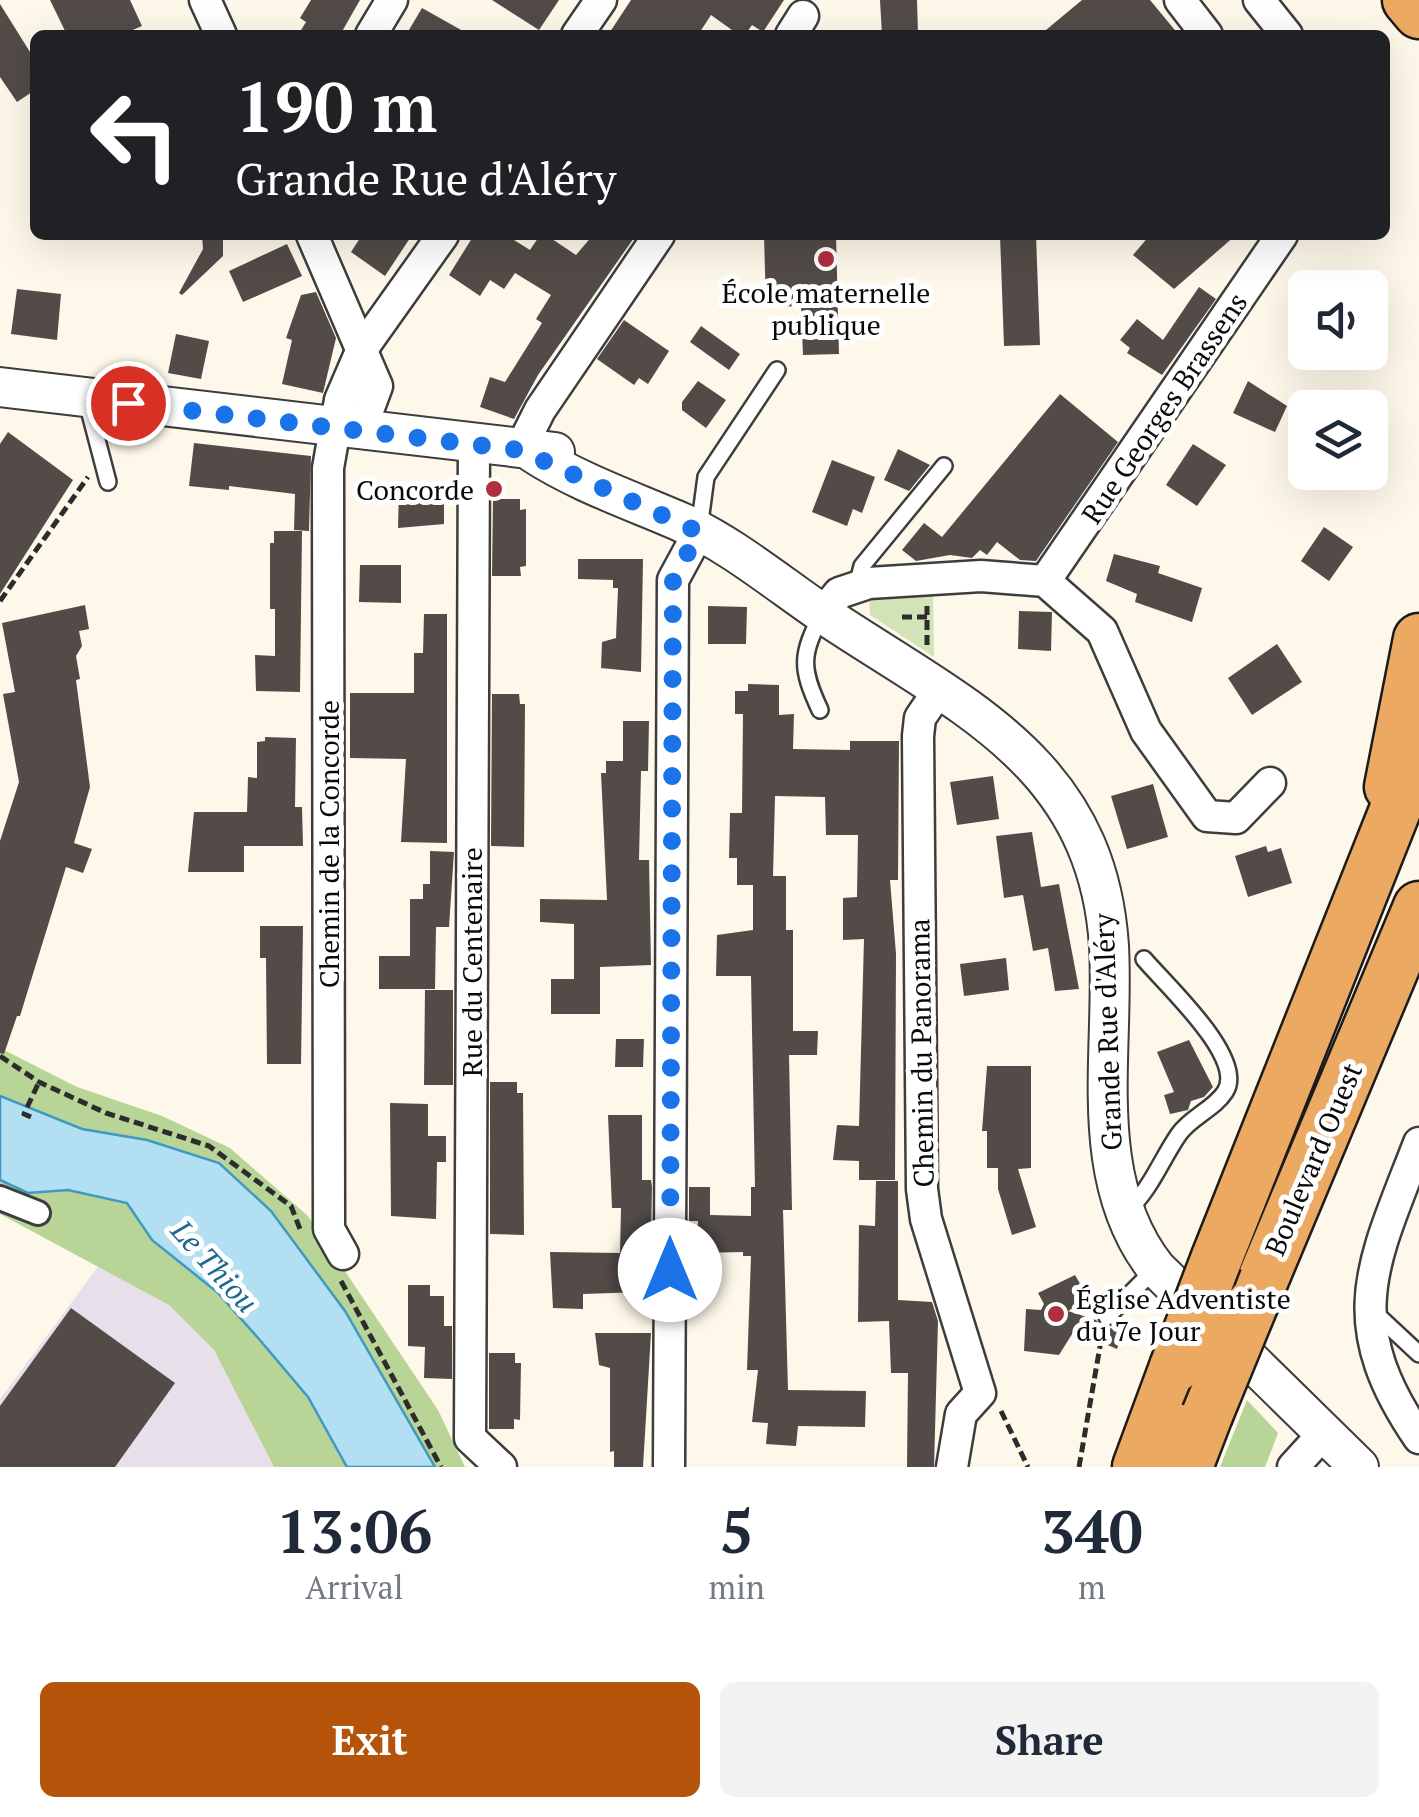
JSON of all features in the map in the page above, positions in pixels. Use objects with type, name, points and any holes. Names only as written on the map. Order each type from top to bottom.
[{"type":"highway","points":[[1408,0],[1419,13]]},
{"type":"highway","points":[[1376,856],[1419,639]]},
{"type":"highway","points":[[1140,1454],[1419,750]]},
{"type":"highway","name":"Boulevard Ouest","points":[[1187,1467],[1419,907]]},
{"type":"street","points":[[205,0],[219,30]]},
{"type":"street","points":[[374,30],[392,0]]},
{"type":"street","points":[[580,30],[600,0]]},
{"type":"street","points":[[1259,0],[1283,30]]},
{"type":"street","points":[[1182,1],[1203,30]]},
{"type":"street","points":[[314,240],[377,386],[408,437]]},
{"type":"street","points":[[347,431],[340,400],[362,349],[439,240]]},
{"type":"street","points":[[526,451],[540,410],[656,240]]},
{"type":"street","name":"Rue Georges Brassens","points":[[1046,581],[1279,240]]},
{"type":"street","points":[[347,431],[377,386]]},
{"type":"street","name":"Grande Rue d'Aléry","points":[[0,387],[526,451],[646,510],[692,528],[1003,733],[1027,755],[1066,806],[1092,860],[1106,918],[1110,1146],[1125,1214],[1156,1268],[1359,1467]]},
{"type":"street","name":"Chemin de la Concorde","points":[[342,1268],[329,1229],[326,490],[347,431]]},
{"type":"street","name":"Rue du Centenaire","points":[[474,444],[470,1438],[501,1467]]},
{"type":"street","points":[[669,1467],[673,580],[692,528]]},
{"type":"street","points":[[822,614],[832,598],[857,586],[981,576],[1046,581],[1102,631],[1146,731],[1206,816],[1236,818],[1270,783]]},
{"type":"street","name":"Chemin du Panorama","points":[[933,686],[918,726],[922,1189],[926,1220],[980,1392]]},
{"type":"street","points":[[1419,1142],[1374,1261],[1369,1307],[1372,1341],[1382,1373],[1394,1402],[1419,1438]]},
{"type":"street","points":[[0,1198],[38,1213]]},
{"type":"street","points":[[952,1467],[961,1414],[980,1392]]},
{"type":"street","points":[[1294,1467],[1324,1432]]},
{"type":"lane","points":[[692,528],[706,477],[777,370]]},
{"type":"lane","points":[[86,398],[108,482]]},
{"type":"lane","points":[[857,586],[862,566],[944,466]]},
{"type":"lane","points":[[820,710],[806,678],[804,658],[822,614]]},
{"type":"lane","points":[[1125,1214],[1146,1192],[1181,1130],[1224,1094],[1231,1072],[1223,1052],[1144,960]]},
{"type":"lane","points":[[1107,1317],[1156,1268]]},
{"type":"lane","points":[[1369,1307],[1419,1354]]},
{"type":"path","points":[[0,601],[102,456]]},
{"type":"path","points":[[928,578],[933,686]]},
{"type":"path","points":[[902,617],[927,617]]},
{"type":"path","points":[[0,1056],[40,1082],[106,1113],[165,1128],[208,1146],[291,1206],[295,1216]]},
{"type":"path","points":[[24,1114],[40,1082]]},
{"type":"path","points":[[342,1268],[441,1467]]},
{"type":"path","points":[[1079,1467],[1107,1317]]},
{"type":"path","points":[[980,1392],[1004,1414],[1028,1467]]},
{"type":"shaded area","points":[[100,1264],[169,1305],[214,1350],[274,1467],[0,1467],[0,1399]]},
{"type":"green space","points":[[933,592],[934,657],[870,615],[869,596]]},
{"type":"green space","points":[[0,1048],[77,1087],[162,1116],[230,1148],[308,1216],[438,1410],[465,1467],[435,1467],[345,1311],[271,1211],[219,1163],[147,1140],[82,1129],[0,1097]]},
{"type":"green space","points":[[0,1180],[28,1193],[68,1190],[127,1203],[152,1240],[217,1292],[308,1397],[347,1467],[274,1467],[214,1350],[169,1305],[0,1214]]},
{"type":"green space","points":[[1247,1400],[1278,1433],[1265,1467],[1220,1467]]},
{"type":"water","name":"Le Thiou","points":[[0,1096],[82,1129],[147,1140],[219,1163],[271,1211],[345,1311],[435,1467],[347,1467],[308,1397],[217,1292],[152,1240],[127,1203],[68,1190],[28,1193],[0,1180]]},
{"type":"building","points":[[50,0],[130,0],[142,26],[133,30],[65,30]]},
{"type":"building","points":[[311,0],[360,0],[343,30],[301,30],[306,22],[300,18]]},
{"type":"building","points":[[492,0],[559,0],[539,30]]},
{"type":"building","points":[[631,0],[784,0],[764,30],[752,25],[748,30],[732,30],[711,15],[701,30],[611,30]]},
{"type":"building","points":[[880,0],[917,0],[918,30],[882,30]]},
{"type":"building","points":[[1082,0],[1150,0],[1175,30],[1046,30]]},
{"type":"building","points":[[0,4],[30,52],[30,93],[17,102],[0,77]]},
{"type":"building","points":[[422,8],[461,30],[409,30]]},
{"type":"building","points":[[202,240],[223,240],[223,256],[182,295],[179,293],[203,249]]},
{"type":"building","points":[[359,240],[409,240],[385,276],[351,252]]},
{"type":"building","points":[[471,240],[514,240],[530,250],[537,240],[554,240],[576,255],[589,240],[632,240],[538,375],[514,419],[480,407],[490,377],[505,382],[542,323],[536,319],[551,295],[515,273],[504,289],[490,280],[480,296],[449,275]]},
{"type":"building","points":[[764,240],[836,240],[839,354],[803,355],[801,306],[766,307]]},
{"type":"building","points":[[1000,240],[1036,240],[1040,345],[1004,346]]},
{"type":"building","points":[[1146,240],[1230,240],[1174,289],[1133,255]]},
{"type":"building","points":[[287,244],[302,276],[243,302],[229,271]]},
{"type":"building","points":[[1199,287],[1216,299],[1162,375],[1127,353],[1130,348],[1120,340],[1137,319],[1163,340]]},
{"type":"building","points":[[17,289],[61,294],[57,340],[11,334]]},
{"type":"building","points":[[316,292],[336,338],[323,393],[282,384],[292,340],[286,338],[301,295]]},
{"type":"building","points":[[624,320],[669,351],[648,384],[639,378],[634,385],[597,359]]},
{"type":"building","points":[[701,326],[740,354],[729,370],[690,342]]},
{"type":"building","points":[[176,334],[209,341],[201,379],[168,373]]},
{"type":"building","points":[[698,381],[726,400],[706,428],[682,410],[682,402]]},
{"type":"building","points":[[1248,381],[1287,406],[1275,432],[1233,413]]},
{"type":"building","points":[[1060,394],[1118,442],[1036,561],[1020,560],[997,542],[987,555],[980,550],[972,558],[950,555],[916,561],[902,550],[924,523],[942,537]]},
{"type":"building","points":[[8,432],[73,480],[0,594],[0,444]]},
{"type":"building","points":[[194,443],[311,456],[309,531],[294,530],[295,494],[229,486],[229,490],[189,486]]},
{"type":"building","points":[[1193,444],[1226,465],[1197,506],[1166,485]]},
{"type":"building","points":[[898,449],[930,465],[909,491],[884,480]]},
{"type":"building","points":[[832,460],[875,477],[862,513],[853,509],[847,526],[812,512]]},
{"type":"building","points":[[399,489],[431,489],[436,498],[444,498],[444,524],[398,528]]},
{"type":"building","points":[[493,499],[520,499],[520,510],[526,509],[526,566],[520,567],[521,576],[492,576]]},
{"type":"building","points":[[1324,527],[1353,547],[1329,581],[1301,561]]},
{"type":"building","points":[[274,531],[302,531],[300,692],[256,691],[255,655],[275,656],[275,609],[270,609],[270,543],[274,543]]},
{"type":"building","points":[[1114,554],[1160,566],[1158,573],[1202,588],[1192,622],[1135,602],[1137,594],[1106,581]]},
{"type":"building","points":[[578,559],[643,559],[641,672],[601,668],[602,642],[616,638],[618,588],[613,588],[613,580],[578,579]]},
{"type":"building","points":[[360,565],[401,565],[401,603],[359,602]]},
{"type":"building","points":[[85,605],[89,629],[79,631],[82,646],[76,656],[80,679],[76,680],[90,787],[74,843],[92,849],[83,873],[66,867],[20,1016],[4,1054],[0,1053],[0,841],[19,782],[3,694],[15,692],[2,623]]},
{"type":"building","points":[[708,606],[747,607],[746,644],[708,644]]},
{"type":"building","points":[[1019,611],[1052,612],[1051,651],[1018,649]]},
{"type":"building","points":[[424,614],[447,614],[447,843],[401,842],[406,759],[350,758],[350,693],[414,693],[414,653],[423,653]]},
{"type":"building","points":[[1277,644],[1302,682],[1252,715],[1228,678]]},
{"type":"building","points":[[748,684],[779,685],[779,715],[794,714],[793,749],[850,750],[850,741],[899,741],[898,880],[890,880],[896,954],[895,1180],[859,1180],[859,1161],[833,1160],[837,1125],[859,1126],[864,939],[843,940],[843,898],[857,897],[858,835],[826,835],[825,797],[775,796],[773,876],[786,876],[786,930],[793,930],[793,1031],[818,1031],[817,1055],[789,1055],[792,1210],[783,1210],[788,1390],[866,1391],[865,1427],[798,1426],[796,1446],[766,1444],[768,1423],[752,1422],[758,1370],[747,1370],[751,1256],[743,1256],[743,1252],[697,1253],[698,1221],[689,1221],[689,1187],[710,1187],[710,1215],[751,1216],[751,1187],[755,1187],[751,976],[716,976],[717,935],[753,930],[753,885],[737,885],[737,858],[729,858],[730,813],[742,813],[743,714],[735,714],[735,691],[748,691]]},
{"type":"building","points":[[492,694],[519,694],[520,704],[525,704],[524,847],[491,846]]},
{"type":"building","points":[[623,721],[649,721],[648,771],[641,771],[639,860],[649,860],[651,965],[600,967],[600,1014],[551,1014],[551,979],[574,979],[574,924],[540,922],[540,899],[607,900],[601,773],[606,773],[606,761],[623,761]]},
{"type":"building","points":[[265,737],[296,738],[295,807],[302,807],[303,846],[244,846],[244,872],[188,872],[194,812],[247,812],[248,777],[257,778],[257,742],[265,741]]},
{"type":"building","points":[[993,776],[999,819],[957,825],[950,782]]},
{"type":"building","points":[[1153,784],[1168,837],[1127,849],[1111,796]]},
{"type":"building","points":[[1032,832],[1041,887],[1059,884],[1079,989],[1055,991],[1048,948],[1033,951],[1023,895],[1004,898],[996,836]]},
{"type":"building","points":[[1266,846],[1268,852],[1281,848],[1292,883],[1248,897],[1235,856]]},
{"type":"building","points":[[430,851],[454,852],[449,927],[436,927],[435,989],[379,989],[379,956],[410,956],[410,899],[423,899],[423,884],[430,884]]},
{"type":"building","points":[[260,926],[303,926],[301,1064],[267,1064],[266,958],[260,958]]},
{"type":"building","points":[[1006,958],[1009,990],[964,996],[960,964]]},
{"type":"building","points":[[425,990],[453,990],[453,1085],[424,1085]]},
{"type":"building","points":[[616,1039],[644,1039],[643,1067],[615,1067]]},
{"type":"building","points":[[1189,1040],[1213,1087],[1204,1097],[1191,1101],[1188,1110],[1170,1114],[1164,1095],[1174,1092],[1157,1052]]},
{"type":"building","points":[[987,1066],[1031,1066],[1031,1168],[1018,1169],[1036,1227],[1012,1235],[998,1189],[998,1168],[987,1168],[987,1131],[982,1131]]},
{"type":"building","points":[[490,1082],[517,1082],[517,1093],[523,1093],[524,1235],[490,1234]]},
{"type":"building","points":[[390,1103],[428,1104],[428,1136],[446,1136],[446,1162],[437,1162],[436,1219],[391,1216]]},
{"type":"building","points":[[608,1115],[642,1115],[642,1180],[651,1180],[652,1187],[651,1234],[643,1234],[642,1292],[583,1294],[583,1309],[553,1308],[550,1252],[620,1253],[621,1208],[612,1208]]},
{"type":"building","points":[[876,1181],[898,1181],[898,1300],[932,1302],[938,1321],[934,1467],[907,1467],[908,1373],[891,1373],[889,1321],[858,1322],[859,1225],[875,1226]]},
{"type":"building","name":"Église Adventiste du 7e Jour","points":[[1075,1275],[1089,1299],[1068,1311],[1096,1320],[1103,1328],[1124,1329],[1117,1349],[1074,1331],[1059,1355],[1024,1351],[1026,1309],[1041,1310],[1044,1304],[1038,1293]]},
{"type":"building","points":[[408,1285],[430,1285],[430,1296],[444,1296],[444,1326],[452,1326],[452,1379],[424,1378],[425,1347],[408,1346]]},
{"type":"building","points":[[71,1308],[175,1383],[115,1467],[0,1467],[0,1406]]},
{"type":"building","points":[[595,1333],[651,1333],[643,1467],[614,1467],[614,1451],[610,1452],[610,1368],[599,1365]]},
{"type":"building","points":[[489,1353],[515,1353],[515,1363],[521,1363],[520,1420],[514,1419],[514,1429],[489,1429]]},
{"type":"place","name":"École maternelle publique","points":[[826,259]]},
{"type":"place","name":"Concorde","points":[[494,489]]},
{"type":"place","name":"Église Adventiste du 7e Jour","points":[[1056,1314]]},
{"type":"route","points":[[128,403],[520,450],[699,532],[673,580],[670,1270]]}]
